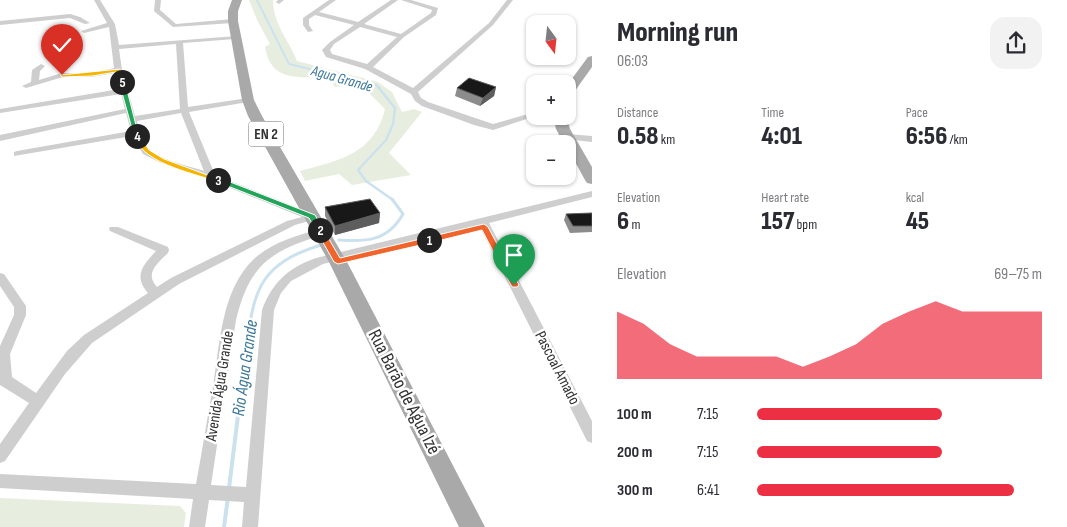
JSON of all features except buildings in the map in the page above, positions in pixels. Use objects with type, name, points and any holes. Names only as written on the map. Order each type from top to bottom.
[{"type":"main road","name":"EN 2","points":[[238,0],[233,11],[233,21],[248,100],[337,259]]},
{"type":"main road","points":[[576,81],[592,59]]},
{"type":"main road","points":[[576,151],[592,180]]},
{"type":"main road","name":"Rua Barão de Agua Izé","points":[[337,259],[472,527]]},
{"type":"street","points":[[97,0],[97,13]]},
{"type":"street","points":[[158,0],[157,11],[175,26],[233,21]]},
{"type":"street","points":[[310,31],[306,25],[306,18],[333,0]]},
{"type":"street","points":[[395,0],[332,43],[326,50],[329,55],[368,67],[414,92],[418,99],[425,104],[477,123],[493,127],[526,117]]},
{"type":"street","points":[[368,67],[402,36],[434,14],[436,9],[404,0]]},
{"type":"street","points":[[414,92],[491,24],[510,0]]},
{"type":"street","points":[[316,11],[402,36]]},
{"type":"street","points":[[78,18],[97,13]]},
{"type":"street","points":[[97,13],[112,24],[118,70],[138,141],[146,152],[162,160],[211,177],[312,217]]},
{"type":"street","points":[[0,23],[70,16],[87,23]]},
{"type":"street","points":[[84,31],[112,24]]},
{"type":"street","points":[[115,47],[235,37]]},
{"type":"street","points":[[179,42],[184,110],[211,177]]},
{"type":"street","points":[[35,83],[36,70],[40,66]]},
{"type":"street","points":[[26,86],[62,75],[92,74],[118,70]]},
{"type":"street","points":[[0,111],[124,91]]},
{"type":"street","points":[[132,119],[248,100]]},
{"type":"street","points":[[0,138],[130,110]]},
{"type":"street","points":[[18,154],[136,133]]},
{"type":"street","points":[[576,138],[592,139]]},
{"type":"street","points":[[250,527],[247,495],[268,310],[276,288],[292,274],[320,261],[337,259],[592,194]]},
{"type":"street","points":[[483,223],[592,201]]},
{"type":"street","points":[[0,456],[60,370],[78,348],[97,332],[175,281],[291,224],[312,217]]},
{"type":"street","name":"Pascoal Amado","points":[[483,223],[592,436]]},
{"type":"street","points":[[114,229],[164,250],[144,275],[145,282],[155,294]]},
{"type":"street","name":"Avenida Água Grande","points":[[197,527],[230,320],[240,285],[254,266],[269,253],[292,241],[321,232]]},
{"type":"street","points":[[0,277],[20,306],[20,315],[3,354],[3,379],[38,402]]},
{"type":"street","points":[[0,481],[247,495]]},
{"type":"green space","points":[[249,0],[273,0],[278,24],[297,61],[378,82],[392,92],[402,112],[414,109],[422,112],[389,153],[411,175],[352,185],[339,174],[305,181],[300,171],[342,158],[364,145],[373,136],[380,124],[385,109],[361,85],[335,87],[328,78],[296,77],[280,72],[273,67],[268,59],[265,47],[270,44]]},
{"type":"green space","points":[[0,498],[180,506],[186,513],[184,527],[0,527]]},
{"type":"waterway","name":"Agua Grande","points":[[257,0],[289,64],[376,85],[380,88]]},
{"type":"waterway","name":"Agua Grande","points":[[378,87],[395,108],[393,124],[386,140],[358,170],[366,181],[392,200]]},
{"type":"waterway","name":"Agua Grande","points":[[339,240],[367,240],[383,235],[390,230],[403,214],[392,200]]},
{"type":"waterway","name":"Rio Água Grande","points":[[247,344],[253,307],[258,292],[265,280],[274,269],[286,260],[321,245]]},
{"type":"waterway","name":"Rio Água Grande","points":[[229,488],[247,343]]},
{"type":"waterway","name":"Rio Água Grande","points":[[224,527],[228,497]]},
{"type":"route","points":[[62,75],[86,75],[118,70],[138,141],[146,152],[162,160],[211,177],[312,217],[338,262],[484,227],[514,285]]}]
